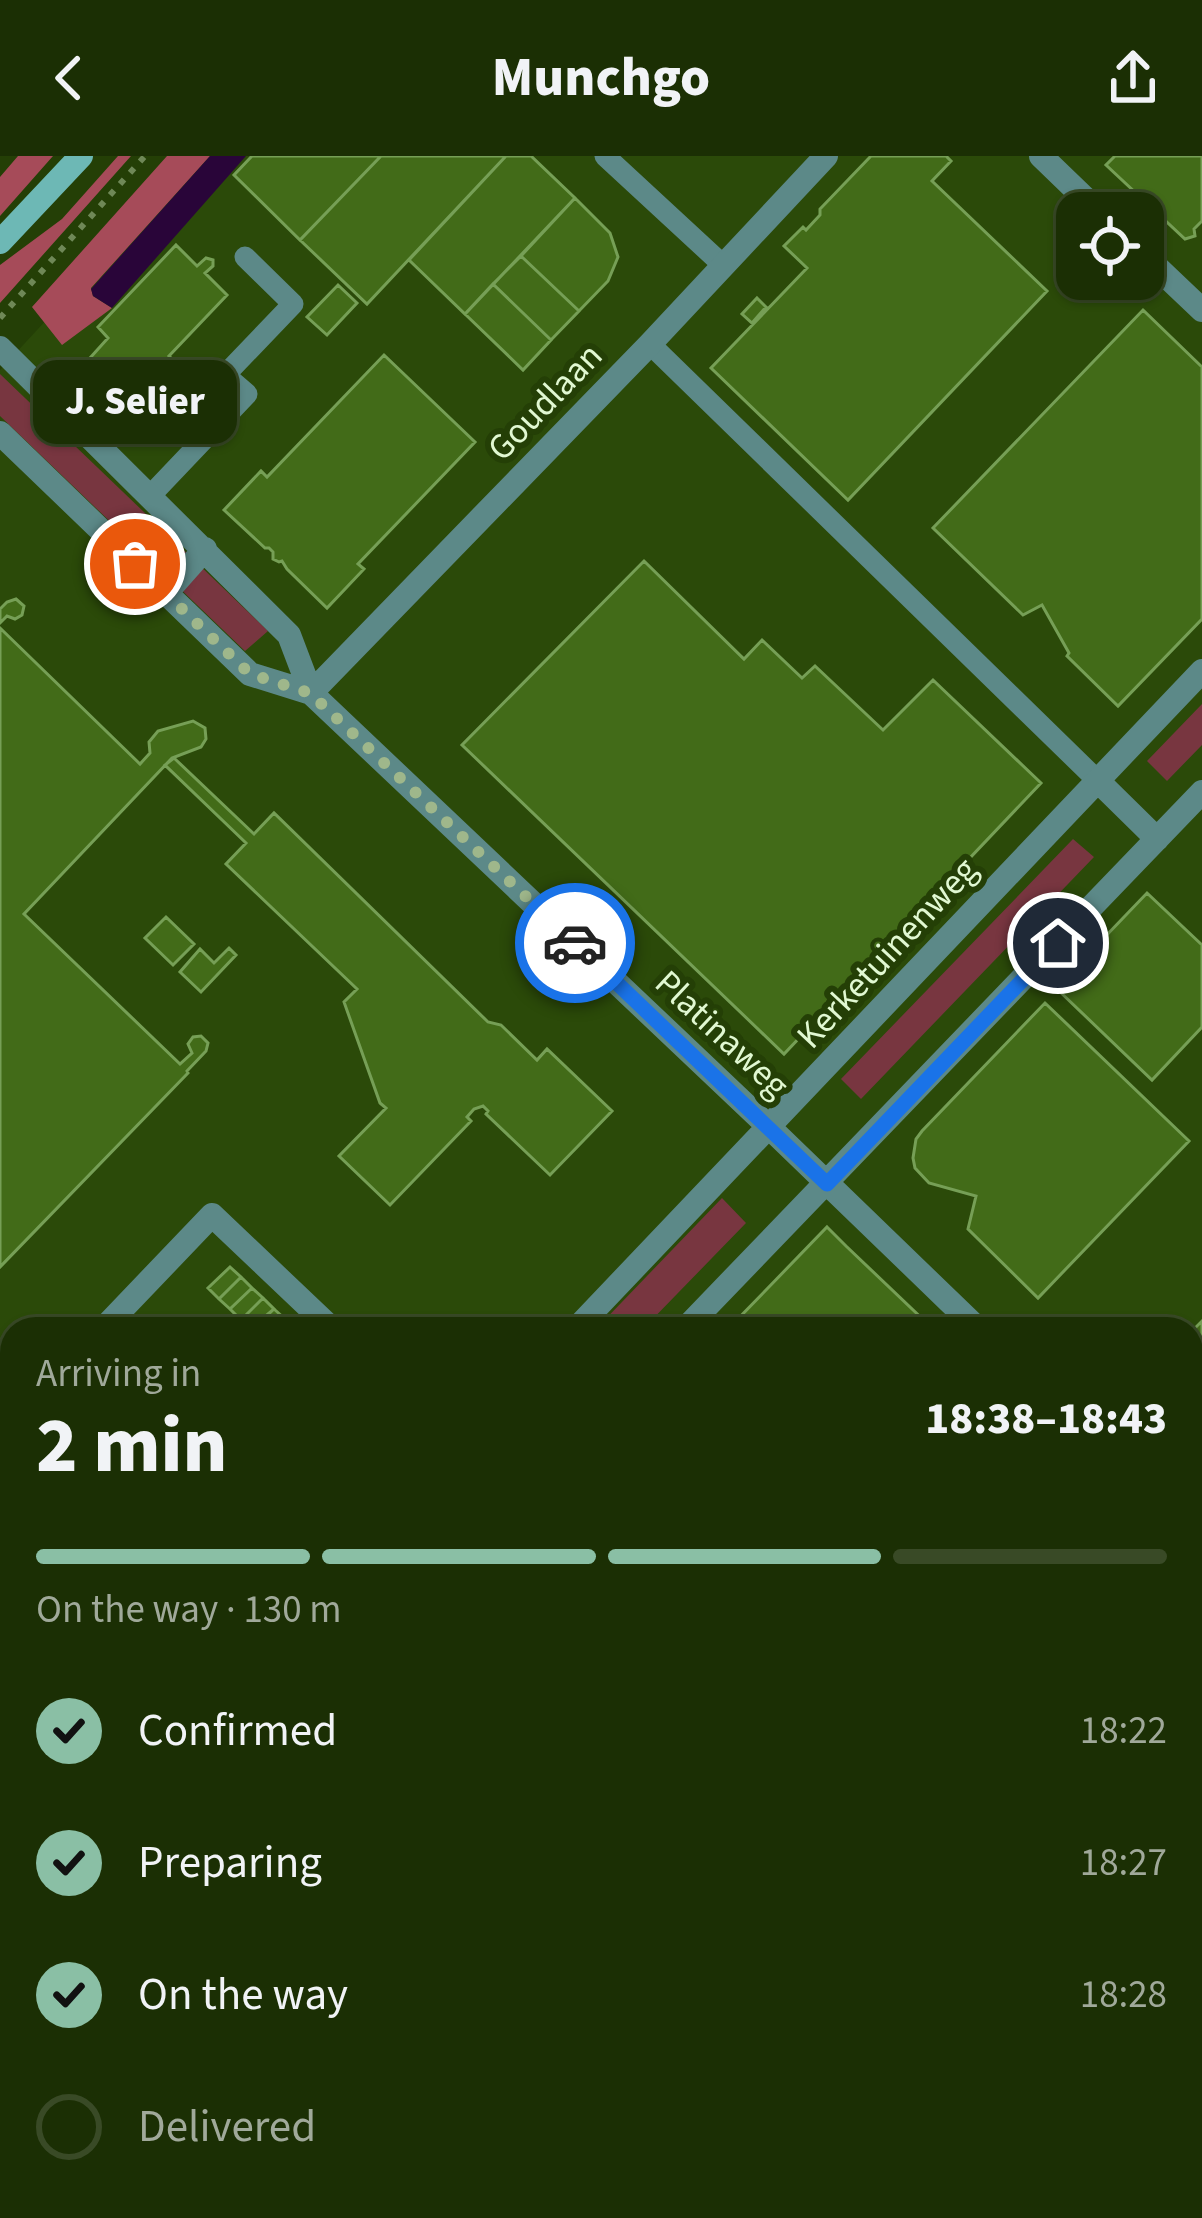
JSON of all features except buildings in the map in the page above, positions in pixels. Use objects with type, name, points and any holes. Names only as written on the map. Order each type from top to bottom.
[{"type":"main road","points":[[0,242],[81,156]]},
{"type":"street","name":"Goudlaan","points":[[310,693],[826,156]]},
{"type":"street","points":[[1040,156],[1078,192]]},
{"type":"street","points":[[1164,274],[1202,310]]},
{"type":"street","name":"Platinaweg","points":[[0,348],[289,635],[310,693]]},
{"type":"street","name":"Platinaweg","points":[[0,433],[250,674],[310,693],[966,1317]]},
{"type":"street","points":[[166,593],[205,550]]},
{"type":"street","name":"Kerketuinenweg","points":[[588,1317],[1202,671]]},
{"type":"street","points":[[1098,781],[1157,839]]},
{"type":"street","points":[[697,1317],[1202,792]]},
{"type":"street","points":[[114,1317],[212,1215],[319,1317]]},
{"type":"lane","points":[[605,156],[724,266]]},
{"type":"lane","points":[[150,496],[247,394],[225,375],[293,304],[245,257]]},
{"type":"lane","points":[[650,344],[1098,781]]},
{"type":"path","points":[[0,319],[145,156]]},
{"type":"shaded area","points":[[18,156],[53,156],[0,216],[0,177]]},
{"type":"shaded area","points":[[118,156],[131,156],[0,303],[0,265],[62,219]]},
{"type":"shaded area","points":[[167,156],[210,156],[91,288],[93,296],[112,308],[62,345],[32,307]]},
{"type":"shaded area","points":[[198,156],[1202,156],[1202,1317],[0,1317],[0,370]]},
{"type":"shaded area","points":[[210,156],[246,156],[112,308],[93,296],[91,289]]},
{"type":"shaded area","points":[[0,374],[268,631],[245,651],[0,416]]},
{"type":"shaded area","points":[[1202,704],[1202,745],[1167,781],[1147,761]]},
{"type":"shaded area","points":[[1073,839],[1094,857],[861,1099],[841,1079]]},
{"type":"shaded area","points":[[722,1198],[746,1223],[655,1317],[608,1317]]},
{"type":"way so far","points":[[135,564],[250,674],[310,693],[575,943]]},
{"type":"place","name":"J. Selier","points":[[135,564]]},
{"type":"route","points":[[575,943],[827,1184],[1058,943]]}]
